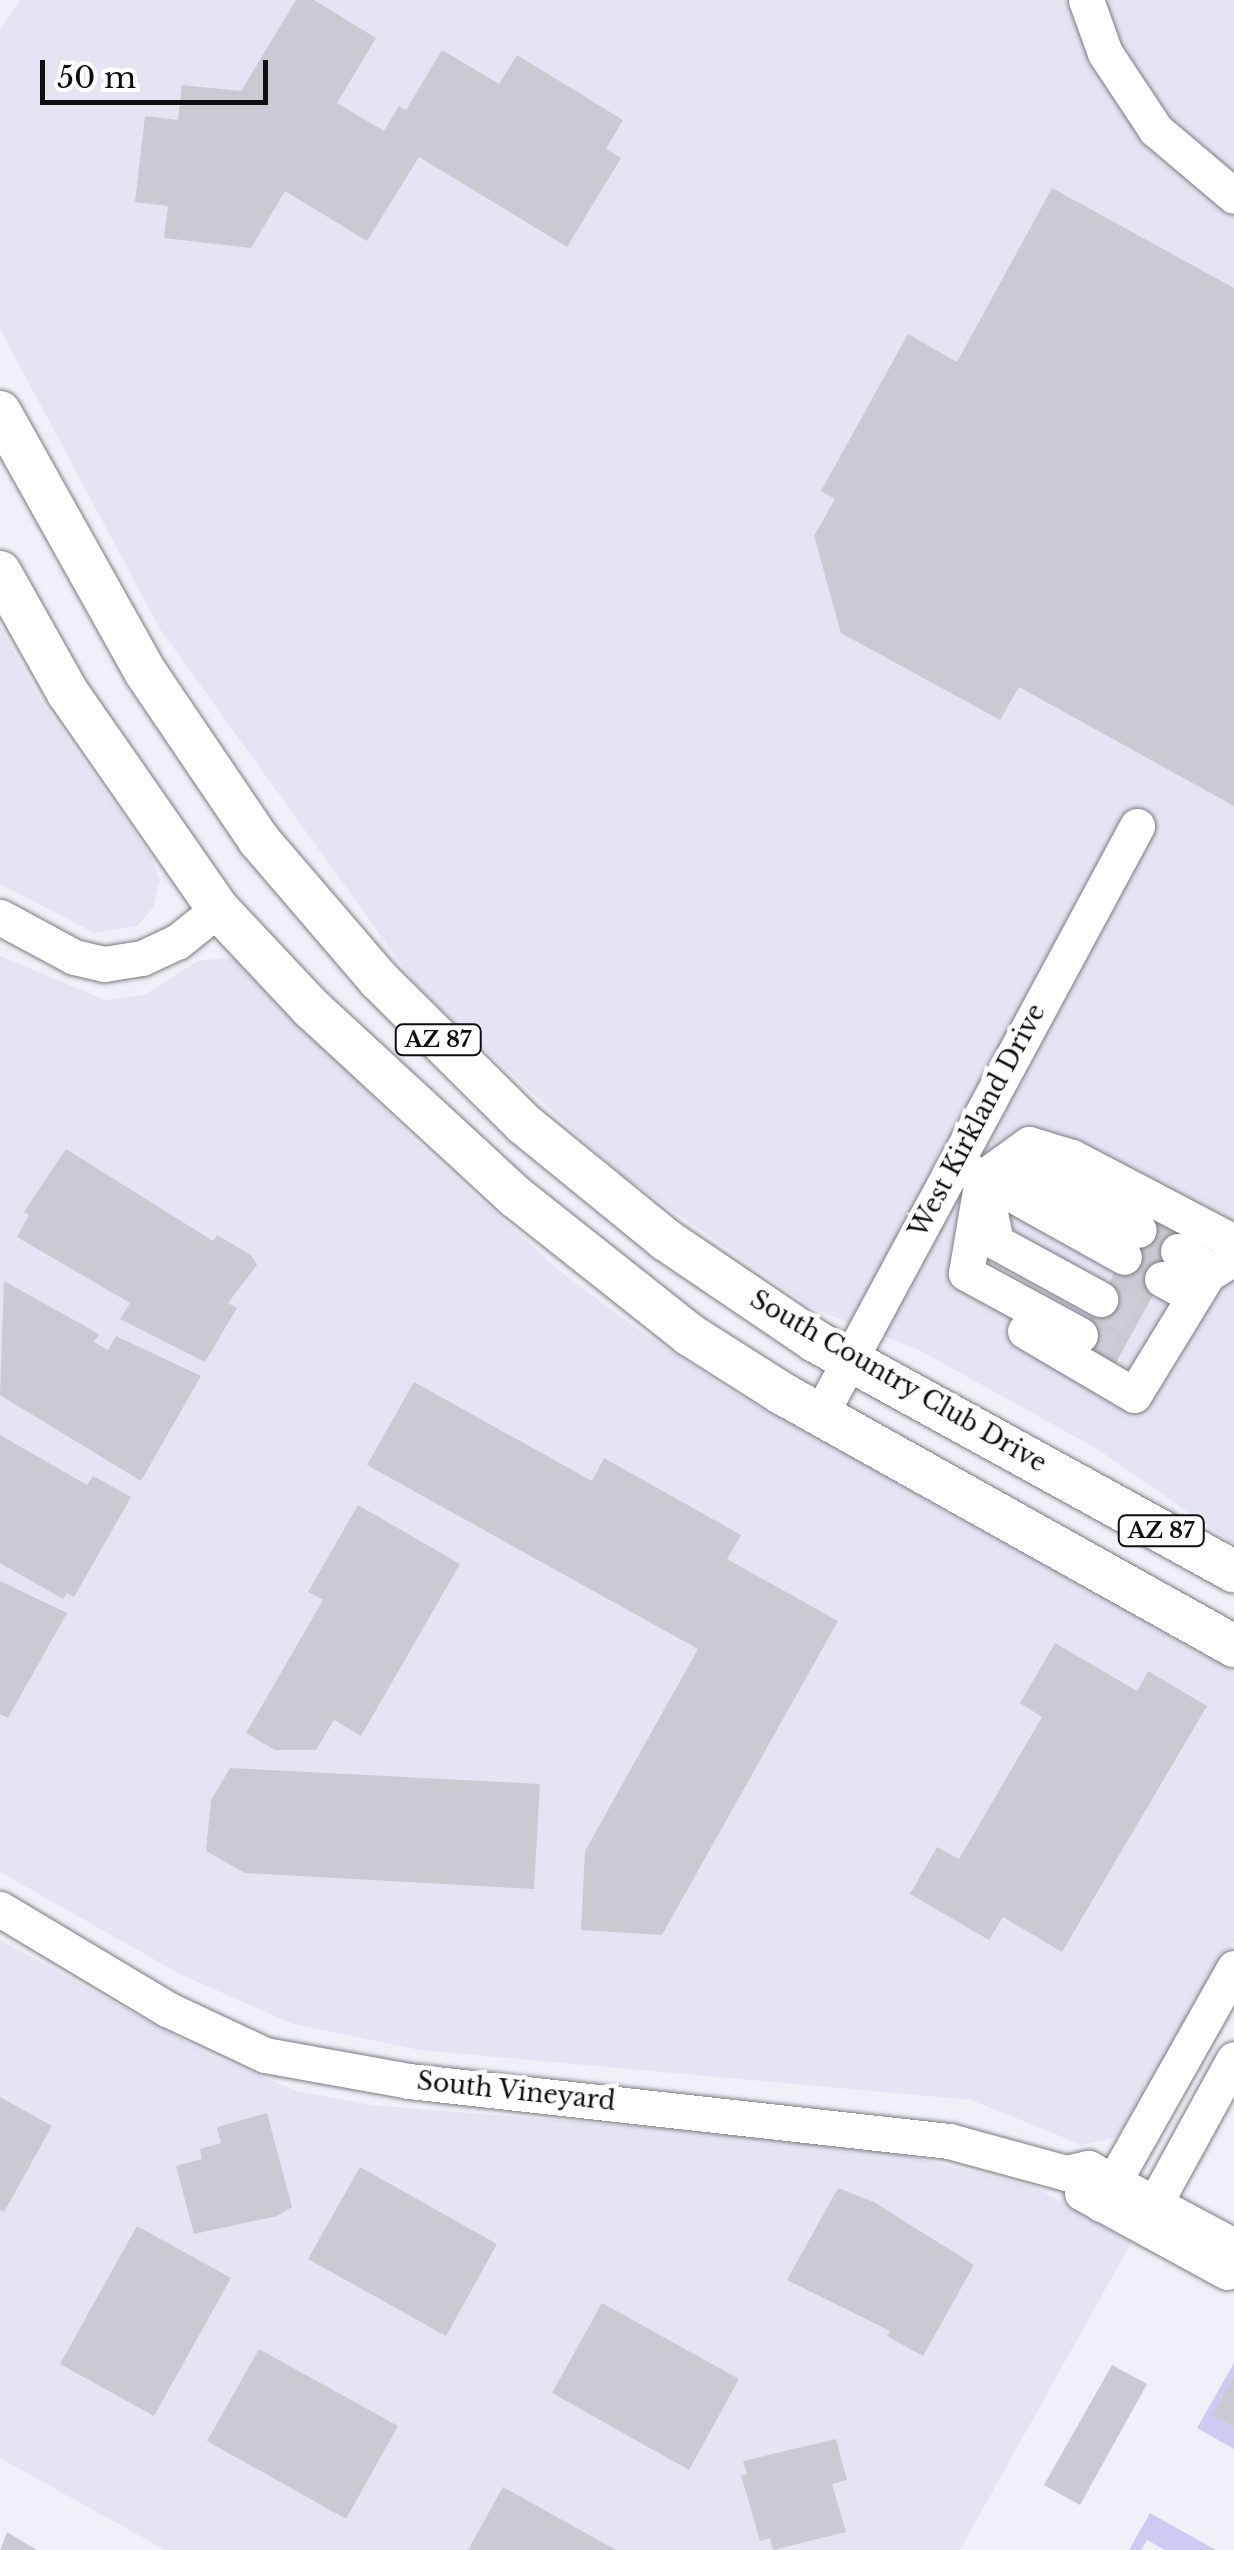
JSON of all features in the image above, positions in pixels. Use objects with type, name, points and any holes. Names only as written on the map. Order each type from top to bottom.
[{"type":"main road","name":"South Country Club Drive","points":[[0,412],[190,739],[260,840],[379,980],[589,1182],[743,1294],[850,1359],[1234,1571]]},
{"type":"main road","name":"AZ 87","points":[[0,572],[68,692],[218,909],[311,1008],[516,1198],[690,1335],[820,1415],[1234,1646]]},
{"type":"street","points":[[1086,0],[1105,53],[1156,130],[1234,196]]},
{"type":"street","name":"West Kirkland Drive","points":[[820,1415],[850,1359],[968,1170],[1137,826]]},
{"type":"street","points":[[0,917],[74,957],[104,964],[142,958],[178,942],[218,909]]},
{"type":"street","points":[[968,1170],[1028,1144],[1072,1157],[1234,1242]]},
{"type":"street","points":[[968,1170],[1131,1244]]},
{"type":"street","points":[[968,1170],[966,1296],[1134,1395],[1134,1364],[1154,1329],[1213,1275]]},
{"type":"street","points":[[968,1170],[996,1242],[1100,1299]]},
{"type":"street","points":[[1170,1265],[1213,1275]]},
{"type":"street","points":[[966,1273],[1080,1335]]},
{"type":"street","name":"South Vineyard","points":[[0,1909],[167,2008],[266,2055],[409,2081],[949,2140],[1066,2173],[1078,2191],[1107,2193],[1230,2259]]},
{"type":"street","points":[[1107,2193],[1234,1968]]},
{"type":"street","points":[[1149,2215],[1234,2060]]},
{"type":"shaded area","points":[[21,0],[1234,0],[1234,1544],[1099,1450],[919,1350],[812,1308],[623,1176],[420,990],[160,629],[0,329],[0,29]]},
{"type":"shaded area","points":[[0,627],[41,701],[151,856],[160,880],[153,908],[137,926],[95,933],[0,884]]},
{"type":"shaded area","points":[[0,956],[105,1000],[144,995],[198,961],[235,957],[422,1147],[561,1272],[639,1330],[731,1391],[1234,1672],[1234,1942],[1153,2087],[1117,2137],[1082,2145],[971,2100],[420,2050],[293,2024],[180,1974],[0,1872]]},
{"type":"shaded area","points":[[0,1940],[210,2055],[297,2091],[371,2105],[858,2144],[1035,2187],[1131,2243],[960,2550],[165,2550],[0,2458]]},
{"type":"shaded area","points":[[1234,2363],[1234,2377],[1213,2415],[1234,2427],[1234,2449],[1197,2428]]},
{"type":"shaded area","points":[[1150,2513],[1216,2550],[1165,2550],[1147,2540],[1141,2550],[1129,2550]]},
{"type":"building","points":[[296,0],[314,0],[376,38],[337,103],[384,131],[399,106],[406,110],[442,50],[499,84],[517,55],[623,120],[606,149],[621,158],[567,247],[419,157],[367,241],[285,191],[251,248],[164,238],[168,206],[135,202],[145,116],[178,120],[182,85],[241,91]]},
{"type":"building","points":[[1052,188],[1234,288],[1234,806],[1019,687],[1000,720],[841,633],[814,536],[835,499],[821,491],[908,334],[957,362]]},
{"type":"building","points":[[66,1149],[213,1241],[217,1235],[251,1255],[257,1265],[228,1303],[237,1308],[205,1362],[120,1319],[130,1303],[17,1237],[29,1215],[24,1212]]},
{"type":"building","points":[[1149,1210],[1188,1232],[1109,1375],[1070,1354]]},
{"type":"building","points":[[4,1281],[99,1334],[94,1342],[108,1350],[116,1336],[201,1376],[141,1481],[0,1395]]},
{"type":"building","points":[[414,1382],[592,1481],[604,1458],[741,1535],[727,1559],[838,1621],[662,1935],[581,1930],[585,1851],[698,1649],[367,1465]]},
{"type":"building","points":[[0,1435],[87,1485],[93,1476],[131,1497],[74,1597],[67,1593],[63,1599],[0,1563]]},
{"type":"building","points":[[358,1505],[460,1564],[361,1736],[334,1720],[316,1750],[275,1750],[246,1733],[323,1600],[308,1592]]},
{"type":"building","points":[[0,1581],[67,1613],[8,1718],[0,1714]]},
{"type":"building","points":[[1055,1643],[1137,1691],[1148,1671],[1207,1706],[1062,1952],[1003,1917],[989,1940],[910,1894],[937,1847],[959,1859],[1042,1717],[1020,1703]]},
{"type":"building","points":[[230,1768],[540,1784],[534,1889],[245,1873],[206,1851],[211,1800]]},
{"type":"building","points":[[0,2097],[52,2126],[4,2212],[0,2210]]},
{"type":"building","points":[[267,2113],[292,2207],[277,2216],[194,2234],[176,2166],[202,2159],[200,2149],[221,2143],[217,2127]]},
{"type":"building","points":[[360,2167],[497,2244],[446,2336],[308,2259]]},
{"type":"building","points":[[838,2188],[874,2202],[974,2265],[923,2356],[887,2336],[890,2331],[787,2280]]},
{"type":"building","points":[[137,2226],[231,2278],[154,2416],[60,2364]]},
{"type":"building","points":[[602,2303],[739,2379],[689,2470],[552,2393]]},
{"type":"building","points":[[259,2349],[398,2426],[346,2519],[207,2441]]},
{"type":"building","points":[[1112,2365],[1147,2384],[1080,2505],[1044,2485]]},
{"type":"building","points":[[1234,2377],[1234,2427],[1212,2415]]},
{"type":"building","points":[[836,2439],[847,2480],[832,2484],[846,2532],[773,2550],[770,2538],[760,2541],[741,2475],[747,2474],[743,2461]]},
{"type":"building","points":[[503,2487],[616,2550],[468,2550]]},
{"type":"building","points":[[7,2532],[37,2550],[0,2550]]},
{"type":"tunnel","points":[[1100,1299],[1140,1320]]},
{"type":"tunnel","points":[[1080,1335],[1120,1356]]}]
